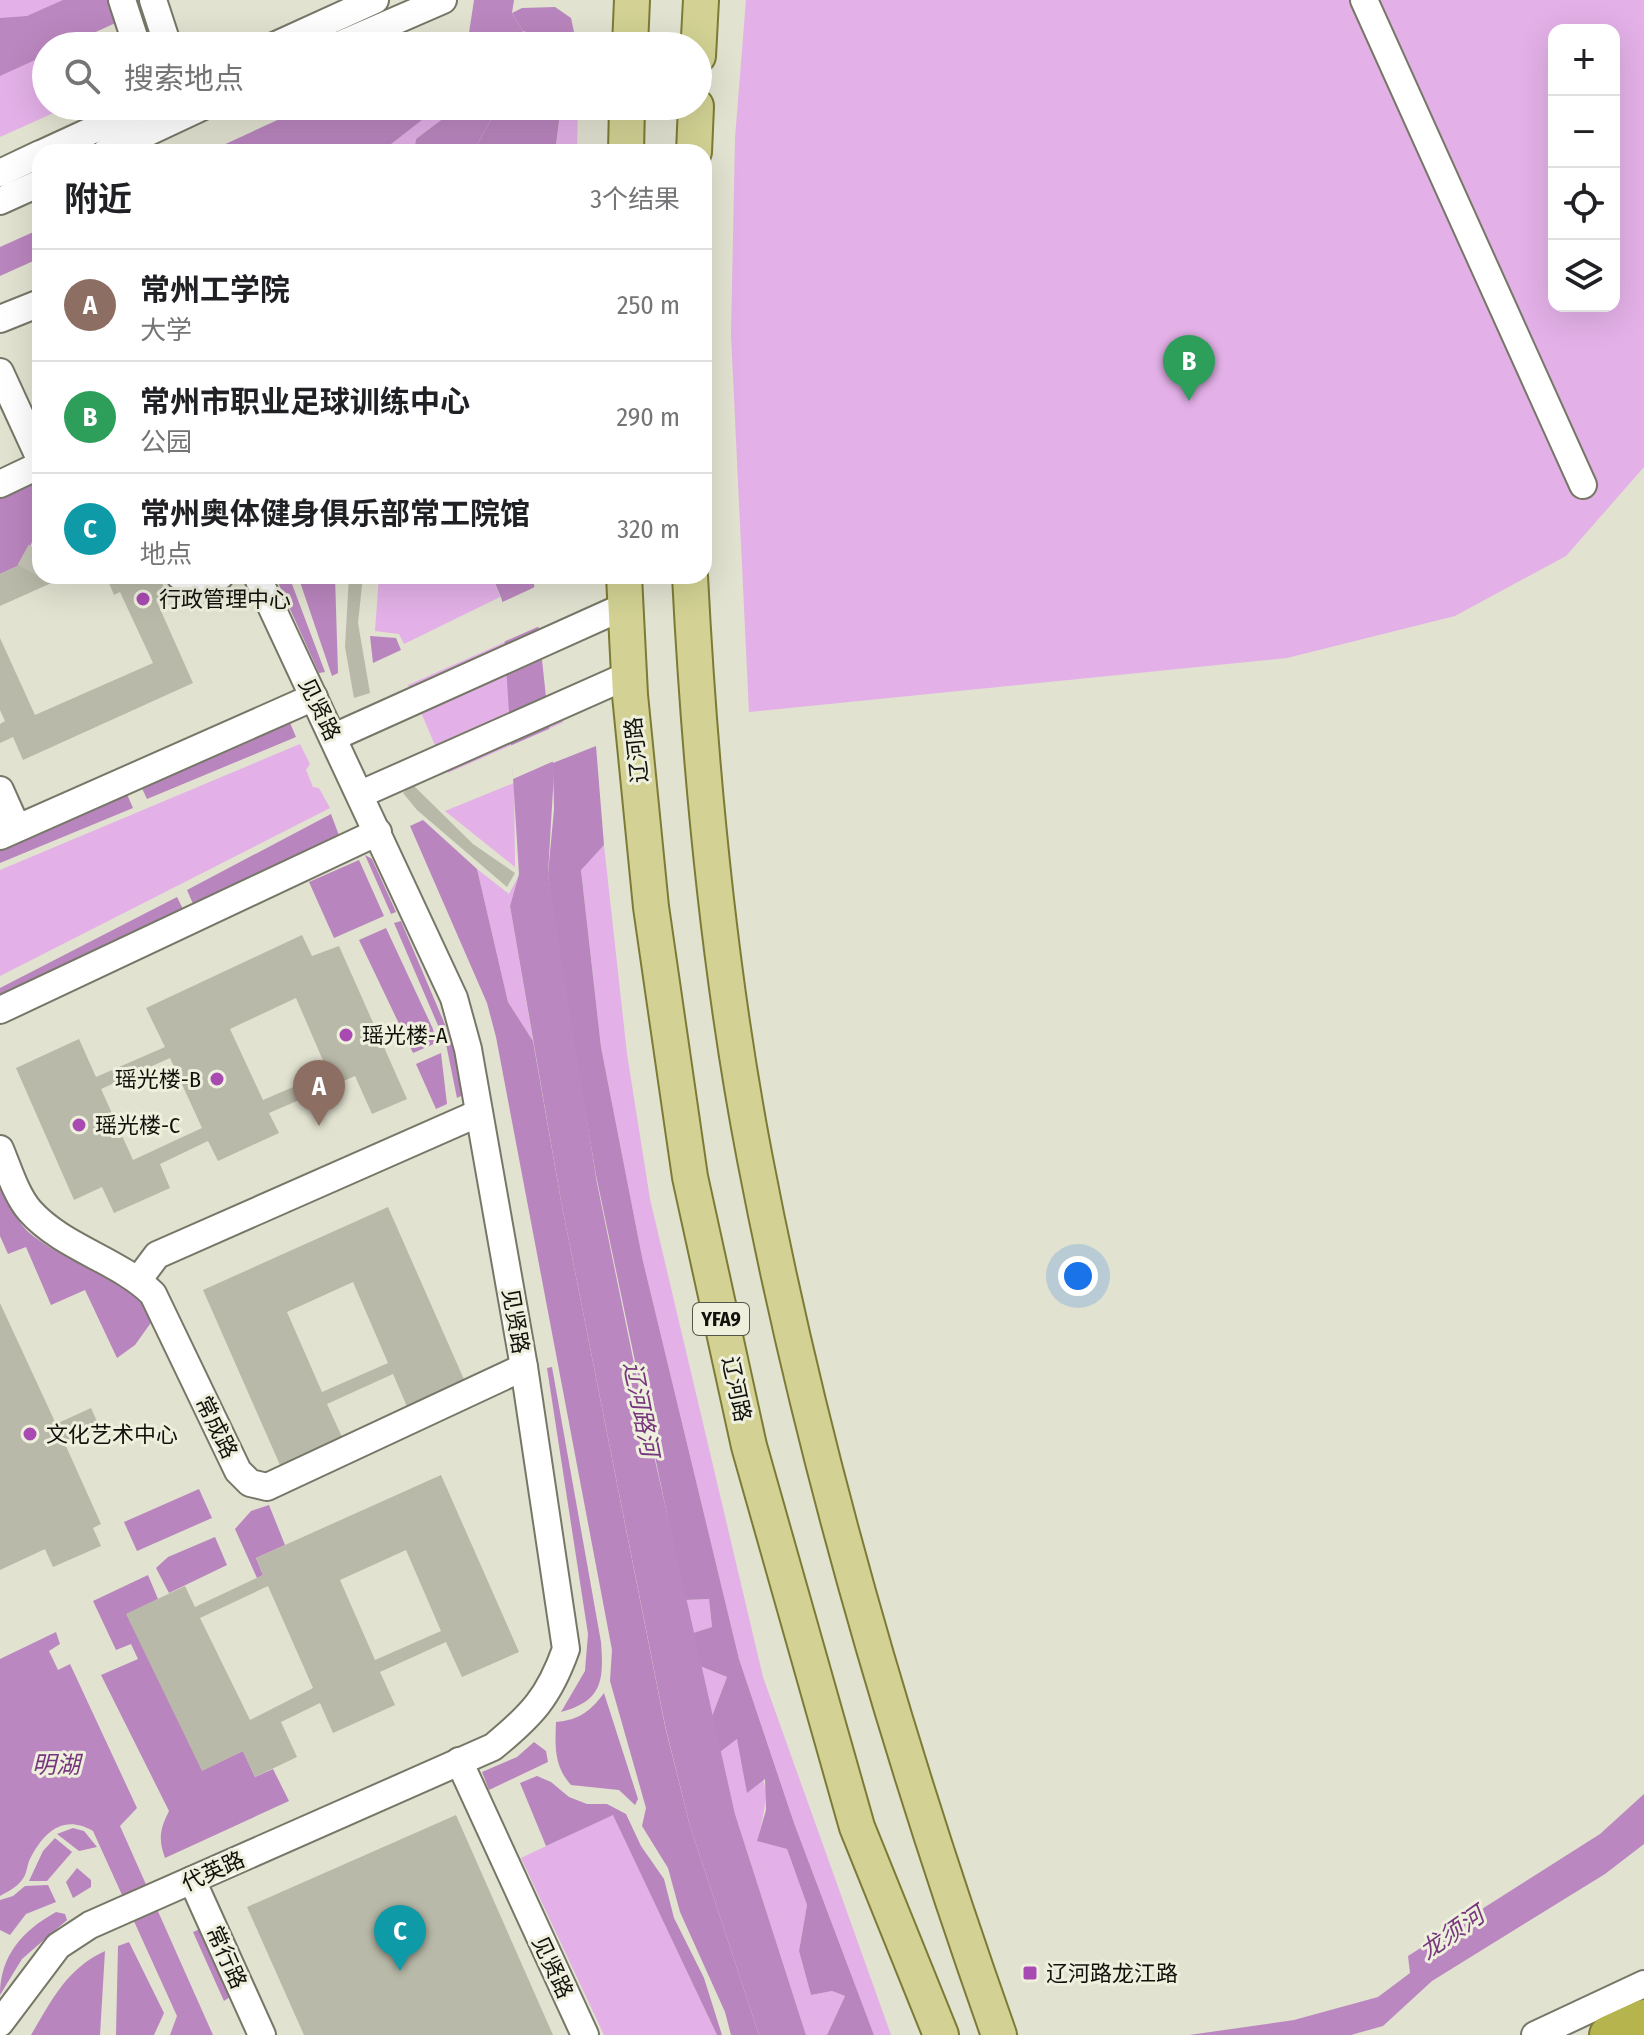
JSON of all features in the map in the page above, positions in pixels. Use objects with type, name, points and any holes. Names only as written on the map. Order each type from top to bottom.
[{"type":"highway","points":[[1609,2035],[1644,2019]]},
{"type":"main road","points":[[631,32],[632,0]]},
{"type":"main road","points":[[699,32],[701,0]]},
{"type":"main road","points":[[626,144],[627,120]]},
{"type":"main road","points":[[694,144],[695,120]]},
{"type":"main road","points":[[691,584],[715,897],[754,1157],[812,1423],[918,1795],[999,2035]]},
{"type":"main road","name":"辽河路","points":[[625,591],[629,675],[651,907],[690,1177],[749,1446],[857,1827],[941,2035]]},
{"type":"street","points":[[122,0],[132,32]]},
{"type":"street","points":[[305,32],[375,0]]},
{"type":"street","points":[[369,32],[443,0]]},
{"type":"street","points":[[1364,0],[1583,485]]},
{"type":"street","points":[[62,144],[114,120]]},
{"type":"street","points":[[118,144],[154,120]]},
{"type":"street","points":[[0,173],[32,158]]},
{"type":"street","points":[[0,201],[32,187]]},
{"type":"street","points":[[0,319],[32,306]]},
{"type":"street","points":[[1,375],[11,425],[32,450]]},
{"type":"street","points":[[0,484],[32,469]]},
{"type":"street","name":"见贤路","points":[[261,584],[454,998],[479,1113],[524,1367],[566,1649],[553,1685],[525,1721],[493,1747],[459,1761],[585,2035]]},
{"type":"street","points":[[334,737],[542,643],[625,591]]},
{"type":"street","points":[[361,794],[629,675]]},
{"type":"street","points":[[0,790],[9,832],[314,697]]},
{"type":"street","points":[[0,1010],[378,832]]},
{"type":"street","points":[[139,1279],[157,1255],[479,1113]]},
{"type":"street","name":"常成路","points":[[0,1151],[28,1210],[116,1270],[139,1279],[153,1294],[238,1471],[250,1483],[267,1487],[524,1367]]},
{"type":"street","name":"代英路","points":[[0,2023],[58,1946],[90,1925],[459,1761]]},
{"type":"street","name":"常行路","points":[[192,1880],[262,2035]]},
{"type":"street","points":[[1535,2035],[1644,1984]]},
{"type":"shaded area","points":[[0,0],[82,0],[92,32],[32,32],[32,120],[38,120],[0,137]]},
{"type":"shaded area","points":[[746,0],[1644,0],[1644,467],[1566,556],[1455,616],[1287,658],[749,712],[731,335],[735,138]]},
{"type":"shaded area","points":[[555,7],[571,18],[574,32],[523,31],[512,13],[522,8]]},
{"type":"shaded area","points":[[278,120],[422,120],[391,144],[225,144]]},
{"type":"shaded area","points":[[422,120],[441,120],[416,139],[415,144],[391,144]]},
{"type":"shaded area","points":[[491,120],[559,120],[556,144],[478,144]]},
{"type":"shaded area","points":[[559,120],[578,120],[577,144],[556,144]]},
{"type":"shaded area","points":[[32,233],[32,262],[0,276],[0,247]]},
{"type":"shaded area","points":[[32,479],[32,542],[22,564],[0,574],[0,493]]},
{"type":"shaded area","points":[[279,584],[292,584],[325,672],[319,673]]},
{"type":"shaded area","points":[[301,584],[335,584],[338,673],[332,676]]},
{"type":"shaded area","points":[[378,584],[495,584],[500,597],[404,644],[399,634],[375,631]]},
{"type":"shaded area","points":[[525,633],[523,642],[411,694],[408,685]]},
{"type":"shaded area","points":[[370,636],[396,638],[401,650],[373,663]]},
{"type":"shaded area","points":[[525,661],[545,704],[438,752],[419,708]]},
{"type":"shaded area","points":[[288,718],[296,737],[147,799],[139,782]]},
{"type":"shaded area","points":[[555,719],[564,722],[448,773],[444,765]]},
{"type":"shaded area","points":[[300,744],[310,764],[306,770],[313,787],[319,788],[330,808],[0,976],[0,870]]},
{"type":"shaded area","points":[[596,746],[604,845],[581,870],[601,1047],[642,1257],[739,1659],[794,1823],[874,2035],[827,2035],[845,1996],[832,1991],[811,1995],[799,1951],[807,1905],[787,1849],[757,1841],[766,1810],[765,1779],[747,1793],[737,1739],[720,1752],[711,1719],[727,1677],[700,1666],[693,1633],[712,1627],[709,1599],[685,1600],[596,1175],[558,952],[548,874],[554,809],[553,763]]},
{"type":"shaded area","points":[[514,783],[515,867],[445,811]]},
{"type":"shaded area","points":[[126,792],[133,808],[0,863],[0,850]]},
{"type":"shaded area","points":[[331,814],[340,838],[194,906],[187,890]]},
{"type":"shaded area","points":[[423,820],[477,869],[508,1002],[533,1041],[561,1201],[665,1726],[690,1826],[759,2035],[731,2035],[725,2012],[680,1912],[668,1868],[642,1826],[646,1808],[610,1681],[612,1650],[496,1037],[487,1003],[410,826]]},
{"type":"shaded area","points":[[604,845],[627,1054],[650,1199],[763,1677],[891,2035],[874,2035],[794,1823],[739,1659],[642,1257],[601,1047],[581,869]]},
{"type":"shaded area","points":[[365,855],[372,859],[396,912],[391,914]]},
{"type":"shaded area","points":[[359,860],[384,916],[334,938],[309,882]]},
{"type":"shaded area","points":[[477,869],[509,894],[518,877],[510,906],[533,1041],[508,1002]]},
{"type":"shaded area","points":[[177,897],[183,909],[0,998],[0,988]]},
{"type":"shaded area","points":[[401,921],[452,1041],[463,1095],[457,1098],[446,1044],[394,923]]},
{"type":"shaded area","points":[[386,928],[433,1029],[436,1043],[413,1053],[359,940]]},
{"type":"shaded area","points":[[441,1053],[447,1104],[436,1109],[416,1064]]},
{"type":"shaded area","points":[[0,1187],[24,1228],[51,1248],[130,1292],[155,1317],[135,1345],[117,1358],[85,1290],[51,1305],[26,1247],[8,1254],[0,1236]]},
{"type":"shaded area","points":[[552,1367],[602,1656],[598,1688],[585,1702],[561,1712],[585,1671],[588,1634],[547,1368]]},
{"type":"shaded area","points":[[199,1489],[212,1518],[137,1551],[124,1522]]},
{"type":"shaded area","points":[[269,1505],[285,1545],[256,1558],[263,1575],[257,1578],[235,1529],[251,1511]]},
{"type":"shaded area","points":[[215,1537],[227,1565],[169,1593],[156,1568],[168,1557]]},
{"type":"shaded area","points":[[148,1575],[158,1599],[127,1614],[203,1770],[243,1751],[255,1777],[273,1769],[289,1801],[165,1858],[161,1834],[169,1811],[101,1675],[138,1659],[131,1644],[116,1650],[93,1601]]},
{"type":"shaded area","points":[[709,1599],[712,1627],[693,1633],[685,1600]]},
{"type":"shaded area","points":[[700,1666],[727,1677],[711,1719]]},
{"type":"shaded area","points":[[604,1693],[638,1799],[635,1805],[619,1790],[571,1785],[561,1771],[556,1748],[556,1722],[584,1714]]},
{"type":"shaded area","points":[[737,1739],[762,1776],[765,1786],[765,1807],[758,1840],[787,1849],[807,1905],[799,1951],[811,1995],[832,1991],[845,1996],[827,2035],[806,2035],[735,1814],[720,1752]]},
{"type":"shaded area","points":[[534,1742],[546,1751],[548,1762],[489,1790],[482,1772],[517,1757]]},
{"type":"shaded area","points":[[537,1776],[551,1782],[569,1797],[587,1804],[607,1804],[626,1814],[641,1846],[664,1879],[674,1918],[704,1978],[722,2035],[717,2035],[613,1815],[546,1846],[520,1783]]},
{"type":"shaded area","points":[[613,1814],[717,2035],[604,2035],[521,1858]]},
{"type":"shaded area","points":[[73,1828],[84,1831],[97,1847],[79,1851],[57,1834]]},
{"type":"shaded area","points":[[55,1838],[72,1852],[47,1881],[29,1881],[43,1851]]},
{"type":"shaded area","points":[[77,1868],[91,1880],[91,1887],[73,1898],[66,1882]]},
{"type":"shaded area","points":[[48,1885],[56,1902],[26,1914],[10,1935],[0,1930],[0,1900],[13,1896],[25,1886]]},
{"type":"shaded area","points":[[56,1912],[65,1914],[67,1920],[22,1959],[0,1995],[4,1968],[15,1946],[23,1936]]},
{"type":"shaded area","points":[[200,1929],[230,1997],[224,2001],[193,1932]]},
{"type":"shaded area","points":[[129,1942],[164,2013],[154,2035],[116,2035],[118,1946]]},
{"type":"shaded area","points":[[105,1951],[100,2035],[31,2035],[70,1976],[91,1958]]},
{"type":"water","points":[[63,0],[166,0],[96,32],[32,32],[32,61],[0,76],[0,18],[27,16]]},
{"type":"water","points":[[474,0],[514,0],[512,13],[523,32],[469,32]]},
{"type":"water","points":[[441,120],[491,120],[478,144],[415,144],[416,139]]},
{"type":"water","name":"辽河路河","points":[[495,584],[534,584],[554,773],[548,874],[597,1183],[643,1407],[735,1814],[806,2035],[759,2035],[690,1826],[665,1725],[561,1201],[510,906],[519,874],[502,600]]},
{"type":"water","name":"明湖","points":[[56,1632],[60,1644],[49,1651],[58,1670],[70,1664],[137,1808],[120,1826],[213,2035],[170,2035],[177,2016],[93,1831],[72,1824],[56,1828],[35,1849],[22,1880],[0,1896],[0,1659]]},
{"type":"water","name":"龙须河","points":[[1644,1794],[1644,1844],[1605,1874],[1432,1981],[1383,2026],[1351,2035],[1189,2035],[1294,2020],[1378,1997],[1410,1973],[1408,1956],[1600,1834]]},
{"type":"pier","points":[[537,586],[542,625],[501,643],[498,604]]},
{"type":"pier","points":[[551,728],[554,761],[513,779],[510,746]]},
{"type":"building","points":[[32,560],[32,584],[49,584],[0,606],[0,574]]},
{"type":"building","points":[[109,584],[162,584],[168,597],[157,602],[193,683],[23,760],[13,737],[0,743],[0,724],[5,721],[0,710],[0,638],[35,715],[153,663],[120,592],[114,595]]},
{"type":"building","points":[[349,584],[362,584],[358,623],[370,693],[354,698],[345,647]]},
{"type":"building","points":[[412,784],[473,844],[515,873],[507,887],[417,810],[403,793]]},
{"type":"building","points":[[302,935],[312,956],[339,946],[407,1099],[372,1114],[355,1076],[269,1113],[279,1133],[218,1161],[208,1141],[160,1164],[170,1188],[114,1213],[102,1187],[74,1200],[16,1068],[79,1039],[96,1077],[165,1047],[146,1008]],"holes":[[[296,998],[328,1072],[263,1100],[230,1029]],[[170,1058],[202,1128],[133,1160],[101,1089]]]},
{"type":"building","points":[[388,1207],[466,1384],[408,1409],[393,1374],[327,1404],[342,1437],[280,1465],[203,1290]],"holes":[[[353,1282],[388,1363],[322,1392],[287,1312]]]},
{"type":"building","name":"文化艺术中心","points":[[0,1303],[56,1424],[91,1408],[100,1428],[65,1444],[101,1524],[93,1528],[101,1546],[53,1567],[45,1549],[0,1570]]},
{"type":"building","points":[[441,1475],[519,1652],[462,1677],[446,1642],[380,1672],[395,1705],[333,1733],[320,1703],[281,1722],[297,1757],[255,1777],[243,1751],[202,1771],[126,1614],[185,1586],[195,1607],[263,1575],[256,1558]],"holes":[[[406,1550],[441,1631],[375,1660],[340,1580]],[[268,1586],[313,1688],[250,1720],[200,1618]]]},
{"type":"building","points":[[456,1815],[553,2035],[304,2035],[247,1907]]},
{"type":"tunnel","points":[[29,571],[32,566]]},
{"type":"place","name":"常州市职业足球训练中心","points":[[1189,401]]},
{"type":"place","name":"行政管理中心","points":[[143,599]]},
{"type":"place","name":"瑶光楼-A","points":[[346,1035]]},
{"type":"place","name":"瑶光楼-B","points":[[217,1079]]},
{"type":"place","name":"瑶光楼-C","points":[[79,1125]]},
{"type":"place","name":"常州工学院","points":[[319,1126]]},
{"type":"place","name":"文化艺术中心","points":[[30,1434]]},
{"type":"place","name":"常州奥体健身俱乐部常工院馆","points":[[400,1971]]},
{"type":"place","name":"辽河路龙江路","points":[[1030,1973]]}]
